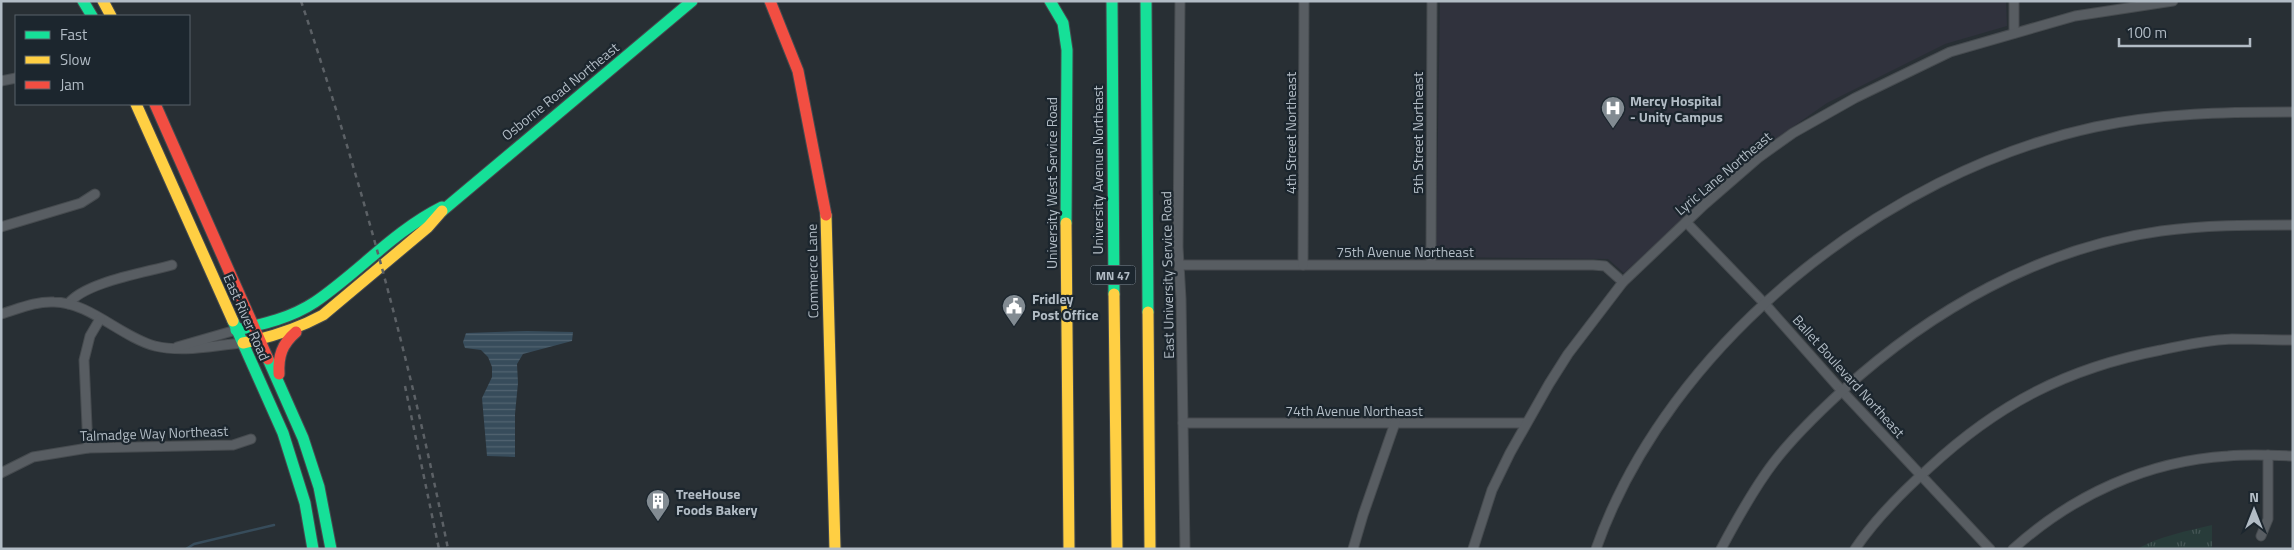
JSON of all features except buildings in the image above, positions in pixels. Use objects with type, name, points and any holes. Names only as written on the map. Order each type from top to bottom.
[{"type":"main road","points":[[83,1],[91,15]]},
{"type":"main road","points":[[103,1],[110,15]]},
{"type":"main road","name":"Osborne Road Northeast","points":[[243,343],[260,340],[305,325],[339,303],[428,227],[448,204],[692,1]]},
{"type":"main road","name":"Commerce Lane","points":[[770,1],[798,71],[826,206],[835,549]]},
{"type":"main road","name":"University West Service Road","points":[[1050,1],[1063,23],[1067,50],[1066,299],[1069,549]]},
{"type":"main road","name":"University Avenue Northeast","points":[[1112,1],[1112,178],[1117,549]]},
{"type":"main road","name":"MN 47","points":[[1146,1],[1150,549]]},
{"type":"main road","name":"East River Road","points":[[136,105],[291,454],[305,503],[313,549]]},
{"type":"main road","name":"East River Road","points":[[155,105],[280,383],[314,468],[325,510],[331,549]]},
{"type":"main road","name":"Osborne Road Northeast","points":[[236,330],[282,318],[315,302],[420,218],[448,204]]},
{"type":"main road","points":[[280,383],[278,363],[281,347],[288,338],[305,325]]},
{"type":"street","name":"East University Service Road","points":[[1180,1],[1178,237],[1185,549]]},
{"type":"street","name":"4th Street Northeast","points":[[1303,266],[1304,1]]},
{"type":"street","name":"5th Street Northeast","points":[[1431,264],[1432,1]]},
{"type":"street","points":[[2014,1],[2014,33]]},
{"type":"street","name":"Lyric Lane Northeast","points":[[1473,549],[1492,490],[1525,424],[1568,354],[1623,282],[1686,222],[1758,158],[1793,133],[1855,98],[1950,52],[2075,16],[2173,1]]},
{"type":"street","points":[[1,81],[15,78]]},
{"type":"street","points":[[1596,549],[1619,491],[1640,453],[1702,367],[1765,304],[1816,261],[1893,209],[1935,185],[2034,143],[2094,127],[2159,115],[2293,112]]},
{"type":"street","points":[[1,228],[81,203],[95,194]]},
{"type":"street","name":"Ballet Boulevard Northeast","points":[[1686,222],[1765,304],[1842,391],[1990,549]]},
{"type":"street","points":[[1721,549],[1774,462],[1809,422],[1888,351],[1951,308],[1998,282],[2054,259],[2107,242],[2159,231],[2208,225],[2293,225]]},
{"type":"street","points":[[68,304],[74,297],[86,289],[172,265]]},
{"type":"street","name":"75th Avenue Northeast","points":[[1180,265],[1593,265],[1605,266],[1623,282]]},
{"type":"street","points":[[1,314],[45,302],[68,304],[153,345],[201,349],[243,343]]},
{"type":"street","points":[[88,448],[84,360],[86,345],[100,319]]},
{"type":"street","points":[[175,348],[190,341],[236,330]]},
{"type":"street","points":[[1855,549],[1894,500],[1954,445],[1993,417],[2033,392],[2070,375],[2118,358],[2186,345],[2231,339],[2293,340]]},
{"type":"street","name":"74th Avenue Northeast","points":[[1183,424],[1525,424]]},
{"type":"street","points":[[1353,549],[1395,424]]},
{"type":"street","name":"Talmadge Way Northeast","points":[[1,473],[33,457],[88,448],[233,444],[251,439]]},
{"type":"street","points":[[2261,536],[2268,519],[2268,455]]},
{"type":"street","points":[[2013,549],[2060,511],[2084,497],[2120,480],[2156,468],[2193,460],[2228,456],[2293,456]]},
{"type":"shaded area","name":"Mercy Hospital - Unity Campus","points":[[1440,1],[2006,1],[2007,26],[1945,44],[1827,103],[1751,156],[1624,273],[1608,259],[1436,257]]},
{"type":"green space","points":[[2212,525],[2212,549],[2137,549],[2164,537]]},
{"type":"water","points":[[573,332],[572,341],[523,354],[517,364],[515,457],[487,456],[482,398],[492,377],[492,367],[488,357],[481,350],[465,348],[463,342],[466,333]]},
{"type":"waterway","points":[[186,549],[194,544],[274,525]]},
{"type":"railway","points":[[301,1],[344,136],[383,272],[418,410],[448,549]]},
{"type":"railway","points":[[405,386],[439,549]]},
{"type":"traffic: fast","points":[[83,1],[91,15]]},
{"type":"traffic: fast","points":[[442,211],[692,1]]},
{"type":"traffic: fast","points":[[1050,1],[1063,23],[1067,50],[1066,223]]},
{"type":"traffic: fast","points":[[1112,1],[1114,294]]},
{"type":"traffic: fast","points":[[1146,1],[1148,312]]},
{"type":"traffic: fast","points":[[236,330],[277,320],[306,308],[408,228],[442,207]]},
{"type":"traffic: fast","points":[[233,321],[283,433],[305,503],[313,549]]},
{"type":"traffic: fast","points":[[268,359],[303,438],[319,487],[331,549]]},
{"type":"traffic: slow","points":[[103,1],[110,15]]},
{"type":"traffic: slow","points":[[136,105],[233,321]]},
{"type":"traffic: slow","points":[[243,343],[284,332],[323,315],[428,227],[442,211]]},
{"type":"traffic: slow","points":[[826,215],[835,549]]},
{"type":"traffic: slow","points":[[1066,223],[1069,549]]},
{"type":"traffic: slow","points":[[1114,294],[1117,549]]},
{"type":"traffic: slow","points":[[1148,312],[1150,549]]},
{"type":"traffic: jam","points":[[770,1],[798,71],[826,215]]},
{"type":"traffic: jam","points":[[155,105],[268,359]]},
{"type":"traffic: jam","points":[[279,374],[279,362],[284,346],[296,332]]},
{"type":"place","name":"Mercy Hospital - Unity Campus","points":[[1613,129]]},
{"type":"place","name":"Fridley Post Office","points":[[1014,327]]},
{"type":"place","name":"TreeHouse Foods Bakery","points":[[658,522]]}]
